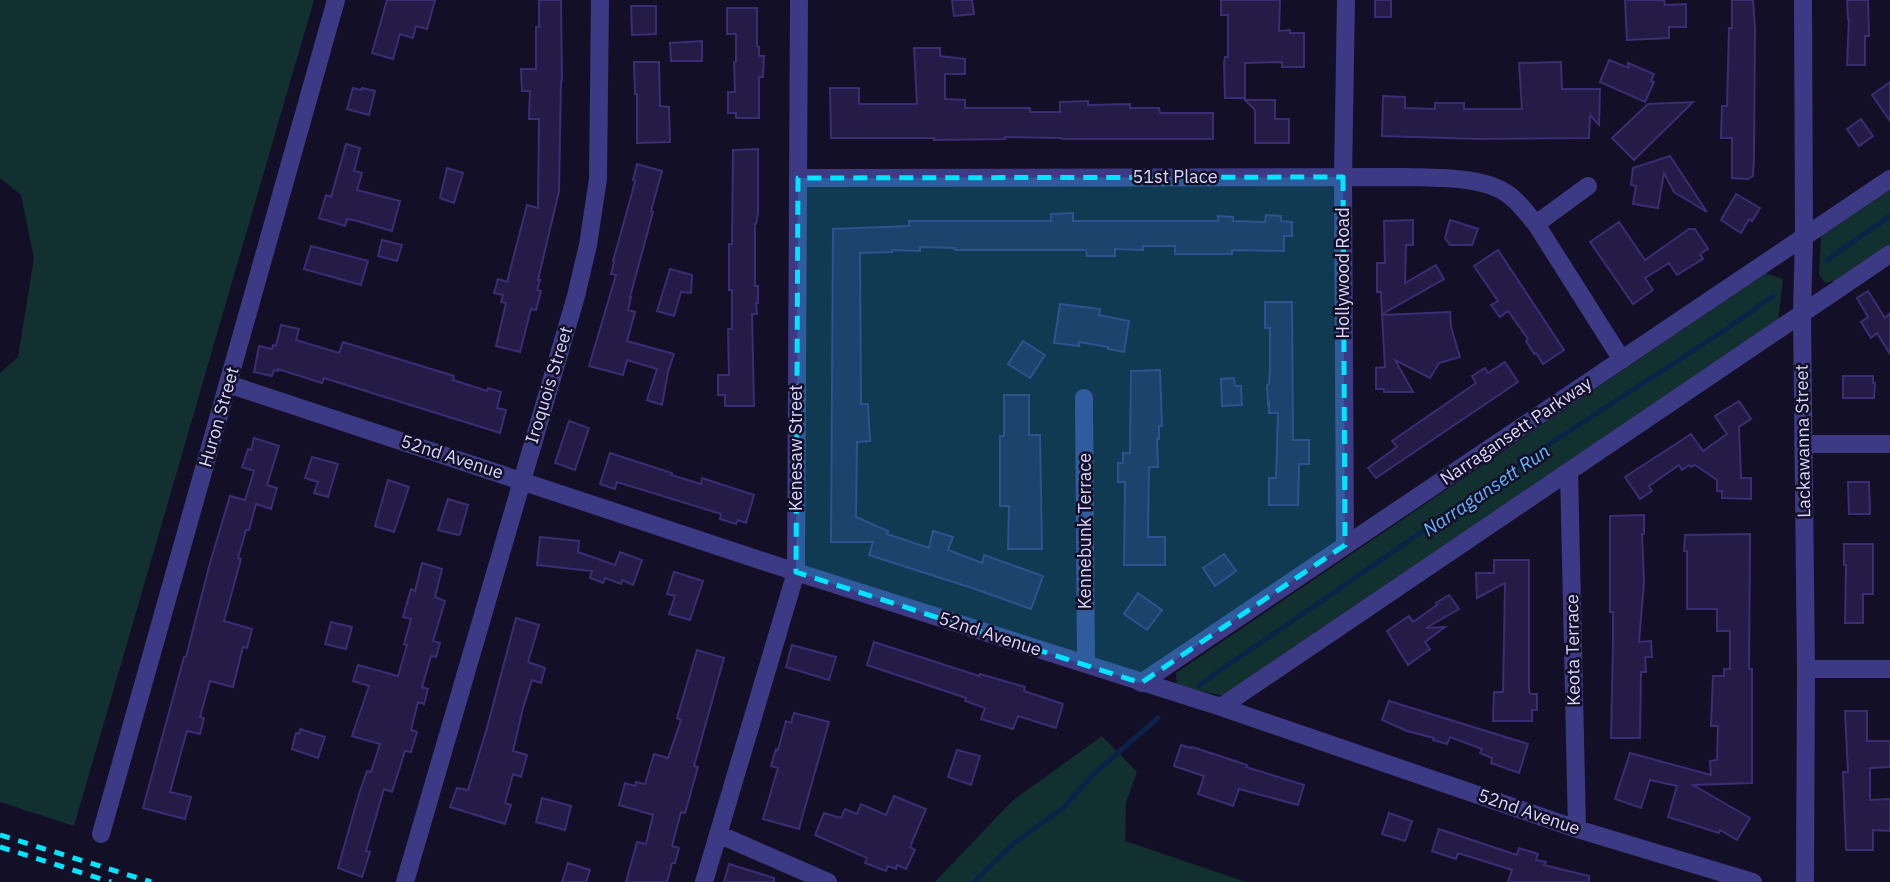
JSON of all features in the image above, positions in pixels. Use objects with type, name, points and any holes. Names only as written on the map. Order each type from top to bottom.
[{"type":"street","name":"Huron Street","points":[[100,834],[336,0]]},
{"type":"street","name":"Iroquois Street","points":[[405,882],[576,296],[598,179],[600,0]]},
{"type":"street","name":"Kenesaw Street","points":[[704,882],[796,572],[799,0]]},
{"type":"street","name":"Hollywood Road","points":[[1345,545],[1343,177],[1346,0]]},
{"type":"street","name":"Lackawanna Street","points":[[1803,0],[1805,882]]},
{"type":"street","name":"51st Place","points":[[798,178],[1343,177],[1453,179],[1497,187],[1510,196],[1536,224],[1622,360]]},
{"type":"street","name":"Narragansett Parkway","points":[[1141,683],[1890,178]]},
{"type":"street","points":[[1536,224],[1588,186]]},
{"type":"street","points":[[1221,707],[1890,254]]},
{"type":"street","name":"52nd Avenue","points":[[228,384],[796,572],[1221,707],[1577,829],[1753,882]]},
{"type":"street","name":"Kennebunk Terrace","points":[[1084,398],[1086,664]]},
{"type":"street","points":[[1803,444],[1890,443]]},
{"type":"street","name":"Keota Terrace","points":[[1569,471],[1577,829]]},
{"type":"street","points":[[1806,669],[1890,669]]},
{"type":"street","points":[[718,834],[828,882]]},
{"type":"highlighted area","points":[[1343,177],[1345,545],[1141,683],[796,572],[798,178]]},
{"type":"green space","points":[[0,0],[314,0],[74,826],[0,802],[0,373],[18,357],[34,258],[21,195],[0,178]]},
{"type":"green space","points":[[1890,190],[1890,245],[1838,280],[1825,283],[1819,275],[1821,236]]},
{"type":"green space","points":[[1766,273],[1783,279],[1778,322],[1225,696],[1177,686],[1176,673]]},
{"type":"green space","points":[[1102,736],[1137,772],[1126,803],[1125,841],[1246,882],[935,882],[1012,801]]},
{"type":"building","points":[[387,0],[435,0],[427,29],[416,26],[413,38],[400,34],[393,59],[372,53]]},
{"type":"building","points":[[539,0],[561,0],[559,191],[538,280],[537,290],[541,291],[536,310],[531,309],[520,352],[496,346],[506,303],[501,302],[503,295],[494,293],[498,279],[507,282],[527,205],[538,208],[539,119],[529,119],[530,91],[522,91],[521,69],[536,69]]},
{"type":"building","points":[[952,0],[972,0],[974,14],[954,16]]},
{"type":"building","points":[[1221,0],[1280,0],[1279,31],[1304,33],[1304,67],[1282,67],[1282,62],[1245,63],[1245,98],[1225,98],[1224,63],[1225,57],[1228,57],[1228,15],[1221,15]]},
{"type":"building","points":[[1375,0],[1391,0],[1391,17],[1375,17]]},
{"type":"building","points":[[1625,0],[1664,0],[1665,5],[1686,4],[1686,27],[1669,27],[1669,38],[1627,40]]},
{"type":"building","points":[[1732,0],[1753,0],[1754,158],[1753,176],[1748,179],[1732,178],[1732,138],[1721,138],[1722,106],[1727,106]]},
{"type":"building","points":[[1847,0],[1868,0],[1869,36],[1865,36],[1865,65],[1847,65]]},
{"type":"building","points":[[631,6],[656,6],[656,34],[632,35]]},
{"type":"building","points":[[727,8],[757,8],[757,46],[759,56],[764,56],[763,77],[759,77],[759,118],[736,118],[736,113],[728,113],[728,92],[735,92],[736,34],[727,34]]},
{"type":"building","points":[[702,41],[702,61],[671,61],[670,43]]},
{"type":"building","points":[[914,48],[940,48],[940,56],[965,59],[965,74],[945,74],[945,99],[965,100],[965,108],[1030,108],[1030,112],[1060,112],[1060,102],[1088,101],[1088,105],[1130,104],[1130,108],[1159,108],[1160,113],[1213,113],[1213,139],[831,138],[830,88],[859,88],[859,104],[917,104]]},
{"type":"building","points":[[1609,60],[1629,68],[1628,63],[1654,74],[1651,81],[1654,82],[1645,102],[1600,82]]},
{"type":"building","points":[[634,62],[659,62],[660,106],[669,107],[670,142],[637,143]]},
{"type":"building","points":[[1561,62],[1562,89],[1600,89],[1599,125],[1590,115],[1589,138],[1382,136],[1383,96],[1405,97],[1405,108],[1435,109],[1435,103],[1464,103],[1464,109],[1522,109],[1519,63]]},
{"type":"building","points":[[1890,82],[1890,121],[1872,95]]},
{"type":"building","points":[[353,88],[375,91],[369,115],[347,109]]},
{"type":"building","points":[[1245,100],[1275,100],[1275,119],[1289,119],[1289,143],[1255,143],[1255,110]]},
{"type":"building","points":[[1693,102],[1634,160],[1612,138],[1648,104]]},
{"type":"building","points":[[1861,119],[1873,136],[1859,146],[1847,129]]},
{"type":"building","points":[[346,144],[360,148],[354,171],[362,173],[357,190],[400,201],[392,231],[347,219],[345,226],[319,218],[326,195],[331,197]]},
{"type":"building","points":[[758,149],[755,286],[758,286],[758,303],[757,314],[752,314],[754,406],[725,406],[725,395],[718,395],[718,375],[729,375],[728,329],[732,329],[732,290],[729,290],[729,244],[732,244],[733,150]]},
{"type":"building","points":[[1670,156],[1707,212],[1674,192],[1664,173],[1658,208],[1633,204],[1636,186],[1631,185],[1633,168]]},
{"type":"building","points":[[637,164],[662,171],[630,297],[628,310],[635,312],[627,341],[674,354],[662,405],[647,400],[657,369],[627,360],[623,375],[589,366],[616,275],[611,274],[613,261],[635,181],[633,180]]},
{"type":"building","points":[[447,168],[463,173],[454,203],[440,198]]},
{"type":"building","points":[[1736,194],[1760,208],[1752,221],[1749,219],[1741,233],[1721,220]]},
{"type":"building","points":[[1073,213],[1073,221],[1218,221],[1218,216],[1233,217],[1233,221],[1265,222],[1266,215],[1281,216],[1281,221],[1292,222],[1292,236],[1284,236],[1284,251],[1232,250],[1232,254],[1175,254],[1175,246],[1143,246],[1143,250],[1115,249],[1115,256],[1087,256],[1086,250],[955,250],[920,247],[920,251],[860,253],[861,404],[868,404],[870,441],[857,442],[856,517],[888,531],[887,534],[929,548],[933,531],[953,537],[948,550],[982,563],[984,555],[1043,576],[1031,609],[869,555],[873,542],[831,542],[833,229],[909,226],[909,221],[1051,221],[1051,214]]},
{"type":"building","points":[[1413,220],[1413,245],[1406,245],[1405,283],[1436,265],[1444,279],[1382,314],[1381,292],[1377,292],[1377,263],[1385,263],[1384,221]]},
{"type":"building","points":[[1450,220],[1478,229],[1472,245],[1450,245],[1445,238]]},
{"type":"building","points":[[1619,222],[1645,260],[1689,229],[1695,229],[1708,249],[1700,254],[1703,259],[1677,275],[1669,263],[1645,278],[1653,290],[1633,304],[1590,242]]},
{"type":"building","points":[[382,240],[402,245],[397,261],[378,256]]},
{"type":"building","points":[[311,246],[368,261],[361,285],[304,269]]},
{"type":"building","points":[[1498,250],[1564,350],[1543,364],[1508,311],[1500,317],[1491,305],[1498,301],[1474,266]]},
{"type":"building","points":[[670,269],[692,275],[691,293],[681,292],[674,316],[657,311]]},
{"type":"building","points":[[1868,291],[1885,318],[1890,313],[1890,354],[1877,333],[1871,338],[1861,322],[1868,317],[1857,298]]},
{"type":"building","points":[[1265,302],[1292,302],[1293,440],[1309,440],[1309,464],[1299,464],[1298,505],[1269,505],[1269,478],[1276,478],[1278,413],[1269,413],[1267,385],[1270,369],[1270,328],[1265,328]]},
{"type":"building","points":[[1060,304],[1100,309],[1099,315],[1129,321],[1124,352],[1079,342],[1079,346],[1054,343]]},
{"type":"building","points":[[1450,312],[1451,327],[1460,357],[1439,363],[1430,378],[1395,360],[1413,392],[1384,392],[1384,389],[1376,389],[1376,368],[1385,367],[1382,315]]},
{"type":"building","points":[[281,325],[299,329],[296,340],[339,353],[343,342],[454,376],[453,380],[487,391],[488,388],[501,392],[497,408],[506,410],[500,433],[324,378],[322,383],[278,369],[274,370],[272,376],[254,372],[259,346],[272,349],[273,345],[276,346]]},
{"type":"building","points":[[1023,341],[1045,355],[1030,378],[1008,364]]},
{"type":"building","points":[[1505,362],[1518,382],[1376,478],[1368,468],[1397,447],[1392,441],[1476,383],[1472,376],[1485,368],[1488,373]]},
{"type":"building","points":[[1160,370],[1162,426],[1159,426],[1157,439],[1158,467],[1149,467],[1148,537],[1165,537],[1165,565],[1124,565],[1125,482],[1118,482],[1118,463],[1123,463],[1123,453],[1130,453],[1131,371]]},
{"type":"building","points":[[1843,376],[1873,376],[1874,398],[1843,398]]},
{"type":"building","points":[[1234,378],[1235,386],[1241,386],[1242,405],[1222,406],[1221,379]]},
{"type":"building","points":[[1004,395],[1029,395],[1029,435],[1040,435],[1042,549],[1008,549],[1009,506],[1000,506],[1000,436],[1004,436]]},
{"type":"building","points":[[1739,401],[1751,419],[1739,427],[1741,478],[1751,478],[1751,499],[1722,498],[1722,491],[1717,491],[1717,480],[1695,465],[1689,465],[1682,470],[1679,465],[1649,486],[1652,491],[1640,499],[1625,477],[1691,434],[1703,451],[1727,434],[1715,416]]},
{"type":"building","points":[[569,421],[589,428],[575,470],[555,463]]},
{"type":"building","points":[[254,438],[279,446],[267,485],[277,488],[271,509],[256,504],[238,558],[241,559],[224,621],[252,629],[247,648],[243,647],[233,687],[210,681],[200,717],[204,718],[200,734],[187,731],[170,792],[191,797],[185,819],[143,808],[230,496],[245,500],[254,471],[242,467]]},
{"type":"building","points":[[610,453],[701,484],[702,478],[754,495],[746,523],[738,520],[736,524],[720,519],[721,514],[617,482],[615,489],[600,484]]},
{"type":"building","points":[[312,457],[338,464],[328,497],[314,493],[318,482],[305,478]]},
{"type":"building","points":[[388,480],[409,487],[394,532],[375,526]]},
{"type":"building","points":[[1848,482],[1869,482],[1870,514],[1849,514]]},
{"type":"building","points":[[448,499],[468,505],[458,535],[438,530]]},
{"type":"building","points":[[1644,515],[1644,582],[1639,642],[1651,641],[1652,657],[1645,657],[1646,672],[1641,672],[1640,738],[1611,738],[1613,612],[1610,612],[1610,516]]},
{"type":"building","points":[[1750,534],[1752,783],[1693,785],[1750,818],[1737,840],[1720,830],[1719,833],[1668,817],[1677,786],[1650,780],[1641,808],[1615,799],[1630,753],[1711,775],[1710,761],[1717,760],[1718,726],[1711,726],[1713,676],[1724,676],[1724,669],[1730,669],[1730,631],[1717,631],[1717,609],[1687,609],[1685,535]]},
{"type":"building","points":[[540,537],[579,541],[578,552],[615,565],[620,552],[642,560],[633,585],[622,580],[621,584],[605,578],[603,583],[590,578],[592,571],[537,565]]},
{"type":"building","points":[[1844,544],[1873,544],[1873,594],[1863,594],[1863,623],[1845,623]]},
{"type":"building","points":[[1224,554],[1236,571],[1215,586],[1203,568]]},
{"type":"building","points":[[1494,560],[1529,560],[1529,692],[1537,694],[1537,710],[1532,710],[1532,721],[1493,721],[1494,692],[1503,692],[1505,583],[1477,598],[1476,573],[1494,573]]},
{"type":"building","points":[[422,563],[442,569],[435,597],[445,601],[433,641],[440,643],[436,657],[431,656],[422,687],[428,689],[424,704],[418,702],[411,730],[417,732],[411,752],[405,751],[392,792],[384,789],[366,851],[370,852],[362,877],[338,868],[359,794],[367,771],[371,772],[380,744],[352,736],[369,686],[353,681],[358,665],[398,676],[411,619],[403,617],[411,589],[415,591]]},
{"type":"building","points":[[674,572],[703,581],[690,620],[669,614],[675,596],[667,594]]},
{"type":"building","points":[[1138,593],[1162,610],[1147,630],[1124,614]]},
{"type":"building","points":[[1449,595],[1459,609],[1426,628],[1445,627],[1425,642],[1430,649],[1408,665],[1387,631],[1409,616],[1413,622]]},
{"type":"building","points":[[516,618],[539,625],[528,662],[545,668],[541,683],[532,680],[523,708],[513,751],[527,755],[521,777],[513,774],[505,803],[511,805],[505,824],[450,807],[457,788],[468,790]]},
{"type":"building","points":[[331,622],[352,627],[346,649],[325,644]]},
{"type":"building","points":[[874,642],[979,676],[980,674],[1025,687],[1024,691],[1063,704],[1056,728],[1018,716],[1013,729],[981,719],[985,708],[965,701],[966,698],[867,665]]},
{"type":"building","points":[[792,645],[836,657],[829,680],[786,667]]},
{"type":"building","points":[[697,650],[724,658],[694,766],[698,767],[672,846],[679,848],[675,863],[672,863],[667,882],[626,882],[637,842],[646,844],[653,815],[619,805],[625,783],[635,786],[636,782],[645,784],[654,754],[668,758],[681,720],[677,718]]},
{"type":"building","points":[[1389,701],[1528,744],[1519,773],[1491,763],[1492,758],[1480,753],[1482,749],[1450,737],[1447,744],[1433,740],[1434,738],[1407,731],[1382,720]]},
{"type":"building","points":[[1845,711],[1867,711],[1867,741],[1890,741],[1890,767],[1870,768],[1870,800],[1890,799],[1890,831],[1873,830],[1873,850],[1846,850],[1843,772],[1848,772]]},
{"type":"building","points":[[794,713],[829,722],[799,829],[763,819],[778,768],[771,766],[786,721],[791,723]]},
{"type":"building","points":[[300,729],[325,737],[318,758],[292,749],[296,733],[299,734]]},
{"type":"building","points":[[1181,745],[1304,785],[1298,805],[1239,789],[1233,806],[1198,794],[1204,776],[1174,766]]},
{"type":"building","points":[[957,750],[980,756],[971,785],[948,777]]},
{"type":"building","points":[[894,796],[926,809],[910,847],[915,850],[906,869],[897,865],[896,869],[888,866],[886,871],[865,863],[867,858],[815,835],[824,813],[841,818],[845,809],[857,814],[861,804],[886,815]]},
{"type":"building","points":[[542,798],[571,806],[565,830],[536,822]]},
{"type":"building","points":[[1389,813],[1412,821],[1405,841],[1382,834]]},
{"type":"building","points":[[1439,829],[1517,855],[1519,848],[1538,854],[1536,860],[1546,862],[1544,865],[1589,876],[1589,882],[1508,882],[1512,870],[1458,853],[1456,859],[1432,851]]},
{"type":"building","points":[[568,863],[590,870],[586,882],[562,882]]},
{"type":"building","points":[[729,864],[774,878],[774,882],[724,882]]},
{"type":"waterway","name":"Narragansett Run","points":[[1827,260],[1890,216]]},
{"type":"waterway","name":"Narragansett Run","points":[[1199,685],[1557,439],[1773,296]]},
{"type":"waterway","name":"Narragansett Run","points":[[974,882],[1014,843],[1063,808],[1096,772],[1158,718]]},
{"type":"railway","points":[[0,835],[151,882]]},
{"type":"railway","points":[[0,847],[111,882]]}]
